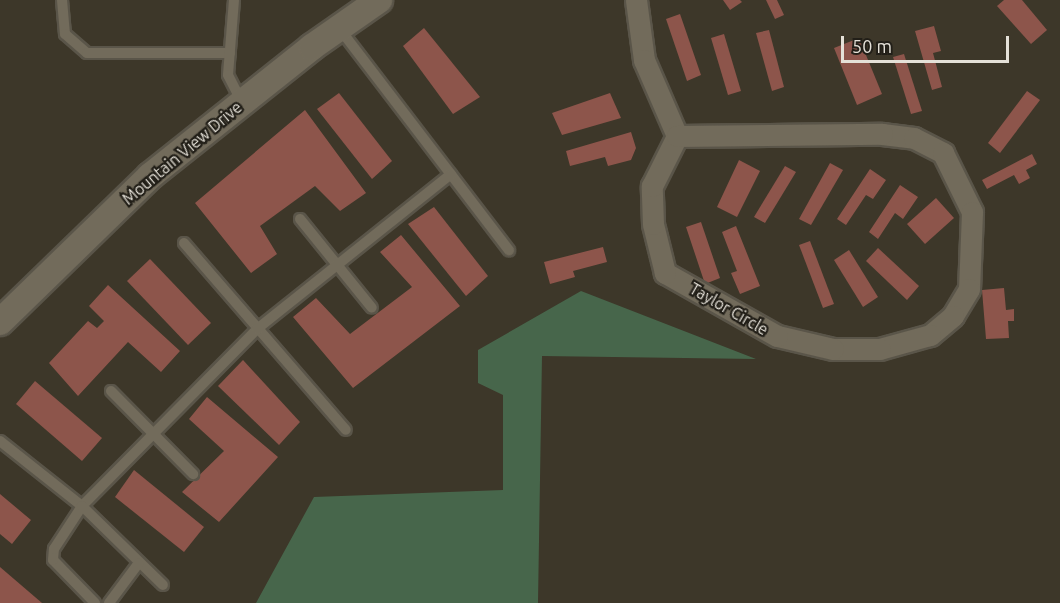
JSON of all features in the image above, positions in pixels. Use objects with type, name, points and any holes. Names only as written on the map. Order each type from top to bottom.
[{"type":"street","name":"Mountain View Drive","points":[[0,322],[150,176],[242,102],[379,0]]},
{"type":"street","points":[[636,0],[644,60],[677,136]]},
{"type":"street","name":"Taylor Circle","points":[[882,134],[931,145],[943,153],[972,212],[973,261],[969,289],[953,316],[930,335],[880,349],[833,349],[777,336],[665,273],[653,224],[652,186],[677,136],[882,134]]},
{"type":"lane","points":[[62,0],[65,34],[87,53],[230,53]]},
{"type":"lane","points":[[234,0],[228,75],[242,102]]},
{"type":"lane","points":[[339,28],[509,250]]},
{"type":"lane","points":[[95,603],[52,560],[54,549],[82,507],[152,433],[257,329],[451,174]]},
{"type":"lane","points":[[300,219],[372,308]]},
{"type":"lane","points":[[184,243],[346,430]]},
{"type":"lane","points":[[111,391],[193,474]]},
{"type":"lane","points":[[0,441],[82,507],[138,564],[163,585]]},
{"type":"lane","points":[[108,603],[138,564]]},
{"type":"green space","points":[[581,291],[756,359],[542,356],[538,603],[256,603],[314,497],[503,490],[503,395],[478,383],[478,350]]},
{"type":"building","points":[[723,0],[740,0],[742,2],[730,10]]},
{"type":"building","points":[[766,0],[777,0],[784,15],[775,19]]},
{"type":"building","points":[[1004,0],[1022,0],[1047,30],[1031,44],[997,6]]},
{"type":"building","points":[[680,14],[701,75],[687,81],[666,19]]},
{"type":"building","points":[[934,26],[941,51],[933,53],[942,87],[932,90],[915,31]]},
{"type":"building","points":[[424,28],[480,97],[453,114],[403,46]]},
{"type":"building","points":[[769,30],[784,87],[772,91],[756,33]]},
{"type":"building","points":[[724,34],[741,91],[728,95],[711,38]]},
{"type":"building","points":[[859,38],[882,94],[857,105],[834,48]]},
{"type":"building","points":[[904,54],[922,111],[911,114],[893,57]]},
{"type":"building","points":[[1027,91],[1040,100],[1000,153],[988,143]]},
{"type":"building","points":[[339,93],[392,161],[372,179],[317,109]]},
{"type":"building","points":[[610,93],[621,118],[562,135],[552,113]]},
{"type":"building","points":[[305,110],[366,193],[340,211],[315,186],[260,226],[277,254],[251,273],[195,203]]},
{"type":"building","points":[[631,132],[636,148],[631,160],[608,166],[605,157],[570,166],[566,151]]},
{"type":"building","points":[[1032,154],[1037,164],[1026,170],[1030,178],[1019,184],[1014,175],[987,189],[982,180]]},
{"type":"building","points":[[739,160],[760,171],[737,217],[717,207]]},
{"type":"building","points":[[830,163],[843,170],[811,225],[799,219]]},
{"type":"building","points":[[785,166],[796,172],[765,223],[754,217]]},
{"type":"building","points":[[870,169],[886,180],[873,199],[866,195],[846,225],[837,219]]},
{"type":"building","points":[[900,185],[918,197],[903,219],[895,213],[878,239],[869,232]]},
{"type":"building","points":[[936,198],[954,218],[925,244],[907,224]]},
{"type":"building","points":[[434,207],[488,276],[466,296],[408,224]]},
{"type":"building","points":[[701,222],[720,278],[705,284],[686,227]]},
{"type":"building","points":[[736,226],[760,286],[740,294],[731,273],[737,271],[722,232]]},
{"type":"building","points":[[401,235],[460,306],[353,388],[293,317],[316,298],[350,334],[412,287],[380,252]]},
{"type":"building","points":[[810,241],[834,304],[823,308],[799,245]]},
{"type":"building","points":[[603,247],[607,262],[573,271],[575,277],[550,284],[544,262]]},
{"type":"building","points":[[878,248],[919,286],[907,300],[866,261]]},
{"type":"building","points":[[849,250],[878,297],[863,307],[834,260]]},
{"type":"building","points":[[150,259],[211,323],[188,345],[127,281]]},
{"type":"building","points":[[108,285],[180,351],[161,372],[128,342],[78,396],[49,363],[88,321],[97,328],[104,321],[89,306]]},
{"type":"building","points":[[1004,288],[1006,310],[1014,309],[1014,321],[1008,321],[1009,338],[986,339],[982,290]]},
{"type":"building","points":[[243,360],[300,422],[279,445],[218,386]]},
{"type":"building","points":[[35,381],[102,438],[82,461],[16,404]]},
{"type":"building","points":[[207,397],[278,457],[219,522],[182,492],[224,451],[189,419]]},
{"type":"building","points":[[134,470],[204,527],[184,552],[115,497]]},
{"type":"building","points":[[0,494],[31,520],[12,544],[0,534]]},
{"type":"building","points":[[0,567],[42,603],[0,603]]}]
